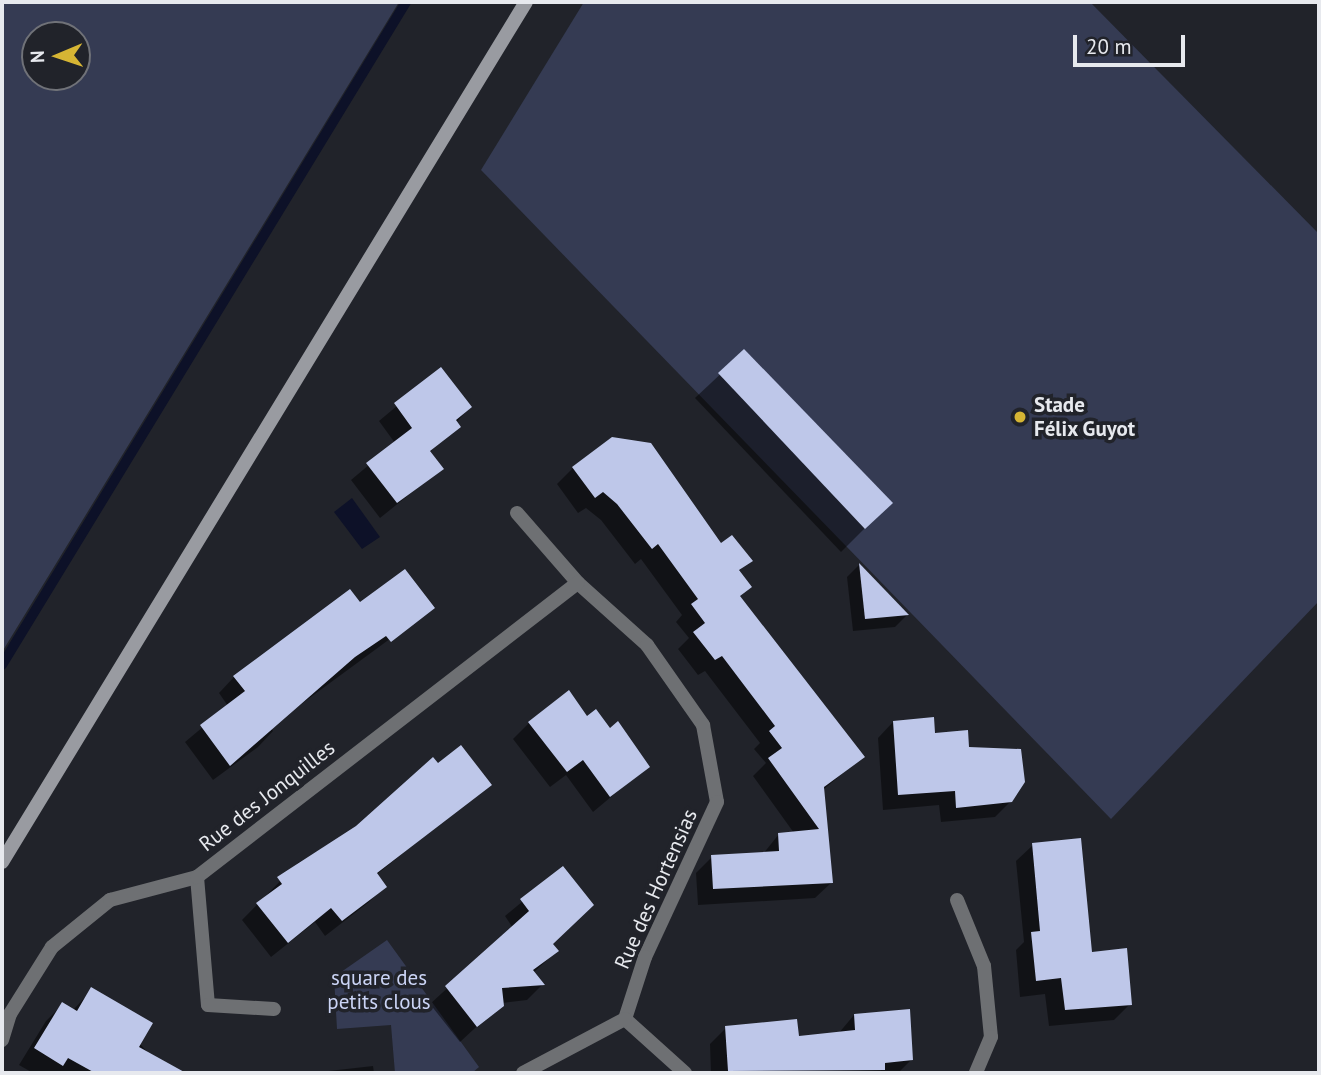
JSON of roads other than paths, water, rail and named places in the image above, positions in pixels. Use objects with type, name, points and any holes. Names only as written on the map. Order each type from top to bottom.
[{"type":"main road","points":[[2,862],[526,2]]},
{"type":"street","name":"Rue des Hortensias","points":[[517,513],[578,583],[647,645],[703,725],[717,802],[645,957],[625,1018]]},
{"type":"street","name":"Rue des Jonquilles","points":[[2,1040],[10,1014],[61,939],[110,900],[197,877],[578,583]]},
{"type":"street","points":[[197,877],[208,1004],[274,1009]]},
{"type":"street","points":[[957,900],[985,966],[991,1037],[976,1073]]},
{"type":"street","points":[[523,1073],[625,1018],[685,1073]]},
{"type":"waterway","points":[[2,665],[406,2]]},
{"type":"place","name":"Stade Félix Guyot","points":[[1020,417]]},
{"type":"park label","name":"square des petits clous","points":[[379,990]]}]
